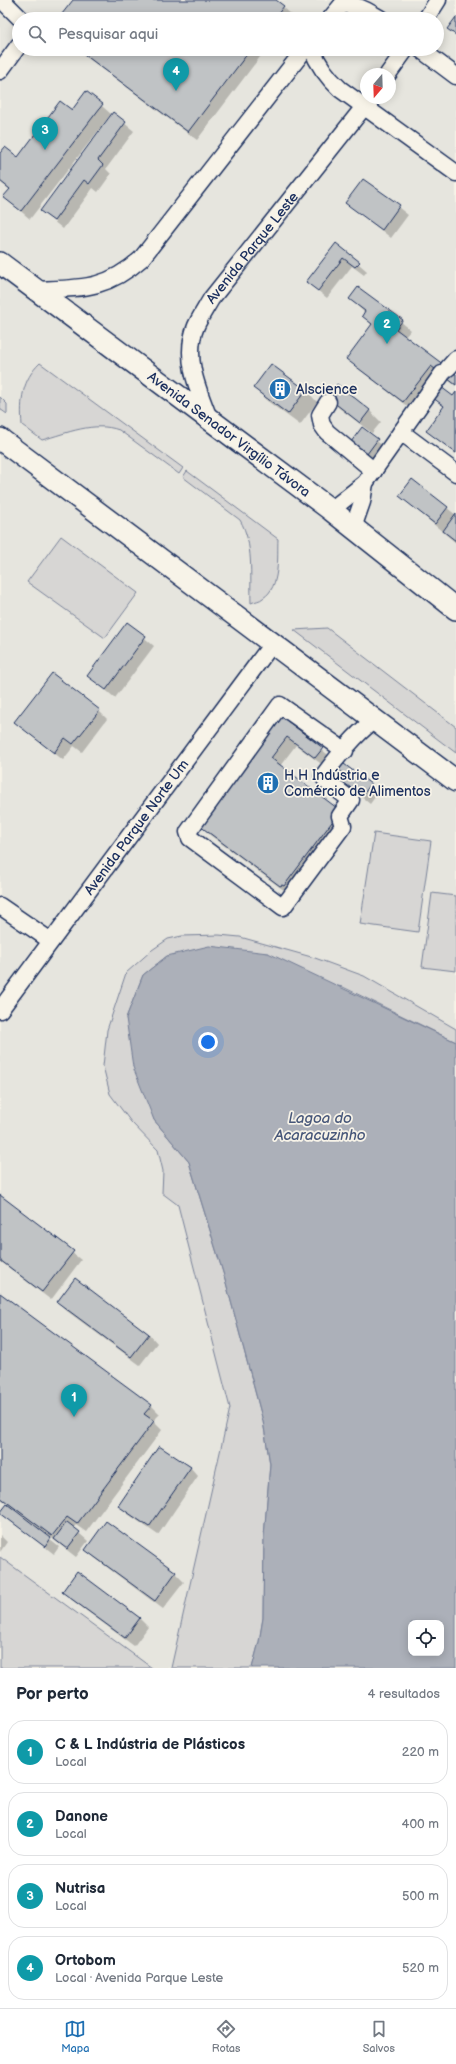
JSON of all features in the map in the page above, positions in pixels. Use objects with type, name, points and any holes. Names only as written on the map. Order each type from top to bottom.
[{"type":"main road","name":"Avenida Senador Virgílio Távora","points":[[0,263],[330,510],[456,609]]},
{"type":"main road","points":[[0,439],[456,781]]},
{"type":"street","points":[[2,0],[14,12]]},
{"type":"street","points":[[430,12],[438,0]]},
{"type":"street","points":[[336,12],[344,2],[363,8],[369,12]]},
{"type":"street","points":[[0,71],[12,54]]},
{"type":"street","points":[[36,290],[77,288],[104,283],[125,273],[141,259],[300,56]]},
{"type":"street","points":[[315,56],[327,77],[340,89],[360,98]]},
{"type":"street","points":[[392,68],[401,56]]},
{"type":"street","points":[[429,56],[456,76]]},
{"type":"street","name":"Avenida Parque Leste","points":[[208,418],[194,377],[191,355],[196,328],[211,299],[366,104]]},
{"type":"street","points":[[370,104],[456,173]]},
{"type":"street","points":[[330,510],[370,477],[448,367]]},
{"type":"street","points":[[328,402],[320,415],[322,425],[370,477]]},
{"type":"street","points":[[401,432],[456,473]]},
{"type":"street","points":[[353,528],[370,477]]},
{"type":"street","name":"Avenida Parque Norte Um","points":[[0,1010],[272,644]]},
{"type":"street","points":[[345,751],[280,705],[188,832],[190,838],[284,908],[343,826],[340,816],[351,800],[327,782],[323,776],[336,758],[345,751],[354,736],[374,720]]},
{"type":"street","points":[[0,906],[52,941]]},
{"type":"shaded area","points":[[0,0],[456,0],[456,1668],[0,1668]]},
{"type":"shaded area","points":[[40,363],[183,468],[179,474],[119,430],[90,427],[42,440],[22,425],[21,408],[26,384],[29,376]]},
{"type":"shaded area","points":[[0,397],[7,404],[7,414],[0,409]]},
{"type":"shaded area","points":[[187,471],[278,539],[278,562],[273,587],[262,599],[251,603],[249,549],[240,520],[183,477]]},
{"type":"shaded area","points":[[61,536],[138,593],[105,638],[27,582]]},
{"type":"shaded area","points":[[327,628],[456,727],[456,753],[294,630]]},
{"type":"shaded area","points":[[374,833],[431,841],[418,932],[360,924]]},
{"type":"shaded area","points":[[432,893],[456,896],[456,971],[422,967]]},
{"type":"shaded area","points":[[219,935],[240,937],[315,958],[364,976],[456,1029],[456,1042],[343,987],[167,956],[143,975],[126,1018],[154,1120],[189,1162],[225,1279],[263,1421],[270,1464],[264,1537],[263,1618],[259,1642],[252,1668],[171,1668],[230,1408],[178,1205],[162,1193],[163,1171],[158,1150],[131,1122],[110,1094],[103,1066],[107,1030],[126,973],[152,950],[168,939],[182,936]]},
{"type":"shaded area","points":[[0,1557],[152,1668],[0,1668]]},
{"type":"water","name":"Lagoa do Acaracuzinho","points":[[209,946],[268,953],[456,1042],[456,1668],[252,1668],[259,1642],[263,1618],[264,1537],[270,1464],[263,1421],[225,1279],[189,1162],[154,1120],[133,1067],[126,1018],[143,975],[167,956]]},
{"type":"building","points":[[73,0],[276,0],[284,6],[279,12],[64,12]]},
{"type":"building","points":[[456,17],[456,35],[447,29]]},
{"type":"building","points":[[86,56],[246,56],[188,132]]},
{"type":"building","points":[[86,91],[103,104],[21,211],[3,197],[10,189],[0,181],[0,153],[5,147],[18,157],[60,101],[72,110]]},
{"type":"building","points":[[113,112],[126,122],[98,160],[103,165],[89,184],[84,180],[54,221],[40,211]]},
{"type":"building","points":[[363,179],[400,205],[382,230],[345,203]]},
{"type":"building","points":[[336,243],[360,262],[355,267],[343,258],[318,291],[306,282]]},
{"type":"building","points":[[358,287],[403,320],[396,329],[456,374],[456,385],[431,366],[403,402],[346,359],[372,324],[362,316],[365,311],[349,299]]},
{"type":"building","name":"Alscience","points":[[271,364],[306,390],[288,414],[253,388]]},
{"type":"building","points":[[337,384],[370,410],[360,423],[327,397]]},
{"type":"building","points":[[441,387],[453,396],[456,392],[456,453],[426,431],[444,406],[433,398]]},
{"type":"building","points":[[362,427],[378,439],[364,458],[348,446]]},
{"type":"building","points":[[412,479],[448,507],[435,524],[399,496]]},
{"type":"building","points":[[456,513],[456,541],[443,531]]},
{"type":"building","points":[[127,622],[146,636],[106,690],[87,676]]},
{"type":"building","points":[[52,673],[100,710],[73,744],[65,738],[54,753],[14,722]]},
{"type":"building","name":"H H Indústria e Comércio de Alimentos","points":[[282,717],[323,748],[315,758],[287,737],[271,758],[337,808],[331,815],[335,818],[284,886],[280,886],[200,826]]},
{"type":"building","name":"H H Indústria e Comércio de Alimentos","points":[[340,761],[371,784],[362,796],[340,780],[344,774],[336,768]]},
{"type":"building","points":[[0,1195],[74,1251],[42,1292],[0,1260]]},
{"type":"building","points":[[75,1278],[149,1334],[131,1357],[57,1302]]},
{"type":"building","points":[[0,1293],[152,1405],[144,1414],[154,1421],[77,1524],[67,1517],[52,1536],[0,1497]]},
{"type":"building","points":[[159,1446],[191,1467],[149,1527],[118,1506]]},
{"type":"building","points":[[7,1504],[51,1538],[45,1547],[0,1513]]},
{"type":"building","points":[[106,1521],[176,1572],[155,1601],[85,1550]]},
{"type":"building","points":[[67,1522],[80,1532],[67,1549],[54,1539]]},
{"type":"building","points":[[77,1571],[140,1618],[125,1638],[62,1592]]},
{"type":"place","name":"Ortobom","points":[[176,91]]},
{"type":"place","name":"Nutrisa","points":[[45,150]]},
{"type":"place","name":"Danone","points":[[387,344]]},
{"type":"place","name":"Alscience","points":[[280,389]]},
{"type":"place","name":"H H Indústria e Comércio de Alimentos","points":[[268,783]]},
{"type":"place","name":"C & L Indústria de Plásticos","points":[[74,1417]]}]
